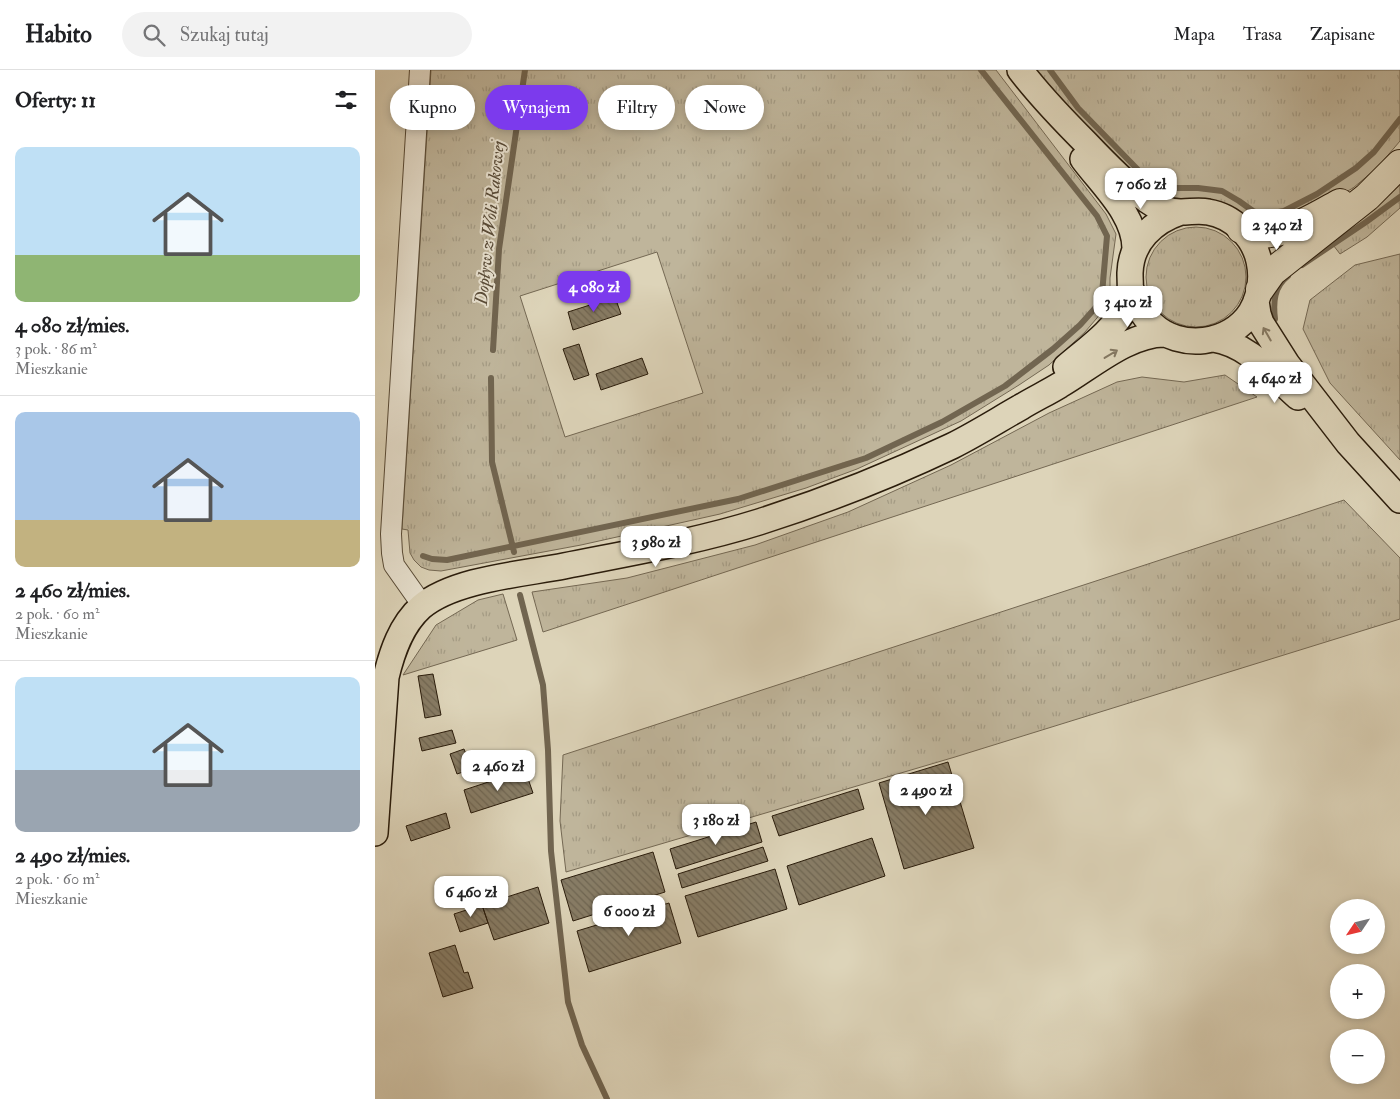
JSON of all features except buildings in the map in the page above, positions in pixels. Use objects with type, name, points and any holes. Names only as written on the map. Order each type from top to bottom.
[{"type":"highway","points":[[1241,229],[1261,234],[1271,234],[1291,228],[1314,217],[1392,171]]},
{"type":"highway","points":[[1258,295],[1266,279],[1277,267],[1367,198],[1392,171]]},
{"type":"main road","points":[[1020,70],[1045,101],[1109,167],[1143,197],[1162,208],[1181,212]]},
{"type":"main road","points":[[1045,101],[1073,145],[1125,214],[1133,232],[1135,250]]},
{"type":"main road","points":[[1258,295],[1250,313],[1226,334],[1203,341],[1189,341],[1166,334],[1152,325],[1137,306],[1131,289],[1130,270],[1135,250],[1141,239],[1153,226],[1168,216],[1181,212],[1195,210],[1210,212],[1223,216],[1241,229],[1253,244],[1258,255],[1261,267],[1258,295],[1261,323],[1271,341],[1348,443],[1400,500]]},
{"type":"main road","points":[[1023,405],[1114,323],[1127,305],[1131,289]]},
{"type":"main road","points":[[375,833],[386,677],[391,655],[400,636],[410,619],[423,606],[448,592],[480,582],[675,544],[741,528],[850,491],[953,445],[1059,386],[1129,343],[1149,335],[1166,334]]},
{"type":"main road","points":[[1213,339],[1234,345],[1252,356],[1348,443]]},
{"type":"street","points":[[420,70],[391,534],[394,565],[423,606]]},
{"type":"green space","points":[[431,70],[996,70],[1106,214],[1116,234],[1108,305],[1085,332],[1049,365],[961,421],[857,469],[806,488],[720,514],[581,545],[441,571],[421,567],[414,560],[410,553],[408,530],[402,529],[427,130],[475,130],[475,85],[430,85]],"holes":[[[657,252],[703,393],[565,437],[520,296]]]},
{"type":"green space","points":[[1032,70],[1400,70],[1400,141],[1377,168],[1353,188],[1332,200],[1269,225],[1173,202],[1146,191]]},
{"type":"green space","points":[[1400,180],[1400,208],[1367,237],[1340,254],[1327,237]]},
{"type":"green space","points":[[1196,227],[1215,231],[1231,242],[1242,258],[1246,277],[1242,296],[1231,312],[1215,323],[1196,327],[1177,323],[1161,312],[1150,296],[1146,277],[1150,258],[1161,242],[1177,231]]},
{"type":"green space","points":[[1400,254],[1400,460],[1330,383],[1303,329],[1310,300],[1355,265]]},
{"type":"green space","points":[[1225,375],[1257,397],[543,632],[532,592],[627,578],[755,545],[848,512],[951,465],[1049,413],[1117,382],[1142,377],[1184,382]]},
{"type":"green space","points":[[1344,500],[1400,558],[1400,619],[955,757],[566,872],[560,821],[563,755]]},
{"type":"green space","points":[[503,594],[517,640],[403,675],[436,625],[478,600]]},
{"type":"waterway","name":"Dopływ z Woli Rakowej","points":[[493,350],[499,249],[525,70]]},
{"type":"waterway","points":[[423,556],[447,560],[738,499],[866,458],[942,422],[1005,386],[1053,349],[1080,325],[1097,306],[1102,294],[1107,236],[1097,216],[981,70]]},
{"type":"waterway","points":[[1050,70],[1078,108],[1144,176],[1167,188],[1198,188],[1222,191],[1253,211],[1263,215],[1284,211],[1317,194],[1356,168],[1374,152],[1400,119]]},
{"type":"waterway","points":[[1302,265],[1400,197]]},
{"type":"waterway","points":[[1275,319],[1275,295],[1283,280],[1288,276]]},
{"type":"waterway","name":"Dopływ z Woli Rakowej","points":[[491,378],[492,462],[514,552]]},
{"type":"waterway","name":"Dopływ z Woli Rakowej","points":[[520,595],[543,685],[548,750],[551,851],[568,1002],[582,1045],[607,1099]]}]
